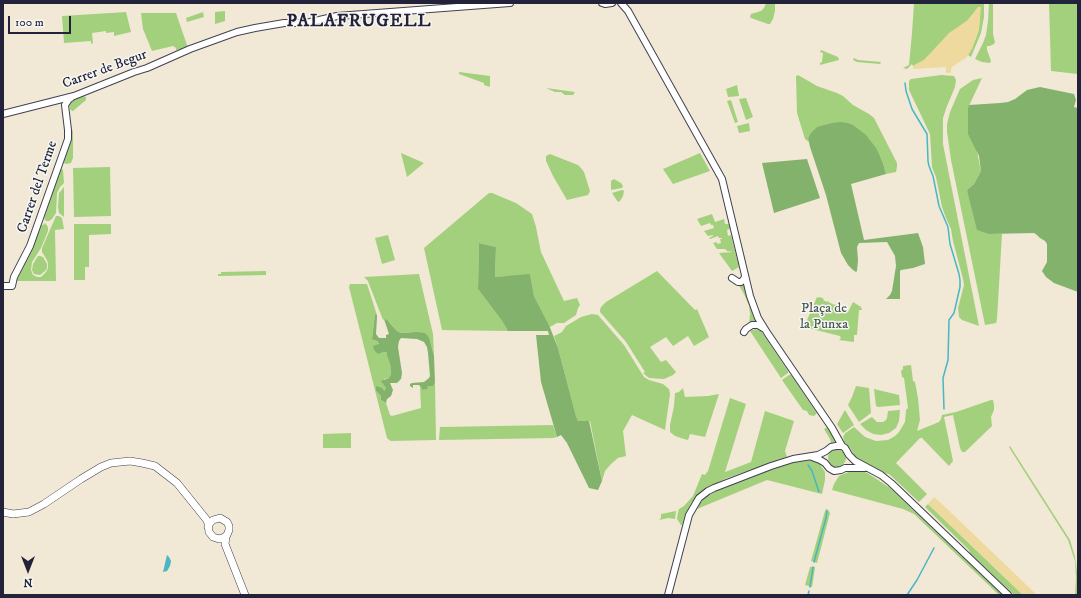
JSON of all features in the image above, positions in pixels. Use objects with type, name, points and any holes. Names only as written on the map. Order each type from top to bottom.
[{"type":"main road","points":[[3,511],[28,510],[42,503],[101,466],[111,462],[129,459],[143,460],[154,464],[170,474],[205,515],[213,520]]},
{"type":"main road","points":[[3,511],[13,514],[29,512],[101,467],[111,463],[130,461],[155,466],[177,483],[187,494],[206,520],[210,535],[223,545],[242,595]]},
{"type":"main road","points":[[208,527],[210,523],[217,518],[227,522],[229,530],[225,544],[245,595]]},
{"type":"main road","points":[[217,539],[226,537]]},
{"type":"street","name":"Carrer de Begur","points":[[3,114],[74,96],[147,68],[190,49],[241,31],[290,22],[306,23],[337,16],[510,3]]},
{"type":"street","points":[[602,3],[612,3]]},
{"type":"street","points":[[621,3],[626,8],[722,179],[750,296],[758,318],[835,432],[838,441],[855,461],[881,475],[891,483],[1008,595]]},
{"type":"street","name":"Carrer del Terme","points":[[3,286],[12,286],[14,277],[30,246],[65,146],[68,135],[66,105],[69,99],[74,96]]},
{"type":"street","points":[[732,278],[738,282],[741,282],[745,276]]},
{"type":"street","points":[[744,332],[749,327],[755,325],[762,326],[766,330]]},
{"type":"street","points":[[668,595],[689,515],[699,498],[714,488],[771,466],[792,459],[818,455],[834,446],[842,446]]},
{"type":"street","points":[[825,463],[824,458],[826,451]]},
{"type":"street","points":[[845,468],[849,462],[850,455]]},
{"type":"street","points":[[810,456],[825,463],[834,471],[845,468],[866,468]]},
{"type":"green space","points":[[766,3],[775,3],[775,11],[770,24],[750,17],[751,14],[761,11]]},
{"type":"green space","points":[[914,3],[984,3],[984,17],[981,33],[971,57],[968,55],[979,29],[980,7],[924,60],[913,66],[912,64],[907,69],[903,68],[909,65]]},
{"type":"green space","points":[[989,3],[993,3],[993,34],[995,42],[990,46],[987,46],[991,61],[990,63],[975,59],[986,35]]},
{"type":"green space","points":[[1049,3],[1078,3],[1078,74],[1051,71]]},
{"type":"green space","points":[[225,11],[225,21],[215,24],[215,12]]},
{"type":"green space","points":[[126,12],[131,32],[114,36],[114,32],[106,33],[106,31],[92,33],[93,43],[91,44],[91,41],[64,43],[62,16]]},
{"type":"green space","points":[[203,12],[204,17],[187,22],[186,18]]},
{"type":"green space","points":[[141,13],[176,13],[188,48],[176,50],[173,46],[152,51],[143,29]]},
{"type":"green space","points":[[821,50],[838,57],[839,60],[820,65],[822,62],[823,53],[820,52]]},
{"type":"green space","points":[[854,58],[858,60],[881,62],[880,64],[857,62],[853,60]]},
{"type":"green space","points":[[459,72],[490,76],[490,87],[484,85],[484,83],[459,74]]},
{"type":"green space","points":[[798,75],[817,86],[843,96],[853,105],[874,118],[897,163],[896,172],[886,174],[880,156],[848,123],[832,123],[810,134],[808,138],[809,142],[805,139],[797,113],[796,76]]},
{"type":"green space","points":[[941,75],[954,76],[956,80],[955,87],[943,118],[943,144],[979,326],[962,320],[959,317],[958,308],[964,285],[963,279],[951,229],[942,207],[936,177],[932,167],[930,134],[909,90],[909,81],[911,79]]},
{"type":"green space","points":[[982,78],[968,108],[981,171],[974,184],[967,190],[989,234],[1002,234],[997,319],[996,323],[985,325],[951,160],[947,132],[950,112],[960,89],[973,80]]},
{"type":"green space","points":[[737,85],[739,96],[728,97],[726,89]]},
{"type":"green space","points":[[1040,87],[1074,94],[1076,100],[1074,107],[1078,108],[1078,292],[1054,283],[1046,277],[1042,271],[1047,262],[1047,244],[1034,233],[989,234],[977,230],[967,190],[974,184],[981,171],[979,156],[968,134],[969,105],[1008,102],[1015,99],[1027,90]]},
{"type":"green space","points":[[546,88],[575,92],[573,95],[565,95],[561,92],[555,92]]},
{"type":"green space","points":[[83,96],[86,97],[86,100],[72,111],[69,103]]},
{"type":"green space","points":[[746,98],[753,117],[746,120],[739,99]]},
{"type":"green space","points":[[731,100],[738,122],[735,123],[727,101]]},
{"type":"green space","points":[[841,122],[853,125],[866,135],[876,148],[886,174],[851,184],[864,240],[918,233],[923,247],[925,264],[900,271],[900,299],[886,299],[892,291],[896,266],[895,256],[887,242],[859,243],[857,247],[858,260],[856,272],[848,265],[841,253],[826,195],[808,138],[817,127]]},
{"type":"green space","points":[[749,123],[750,131],[739,133],[737,126]]},
{"type":"green space","points":[[70,130],[73,131],[73,158],[71,163],[66,164],[62,161]]},
{"type":"green space","points":[[401,153],[424,163],[407,177]]},
{"type":"green space","points":[[700,153],[710,171],[673,184],[663,169]]},
{"type":"green space","points":[[550,154],[578,165],[581,168],[584,172],[590,191],[588,195],[567,200],[546,161],[546,156]]},
{"type":"green space","points":[[807,159],[820,198],[774,213],[762,163]]},
{"type":"green space","points":[[110,167],[111,216],[74,217],[73,168]]},
{"type":"green space","points":[[60,169],[63,170],[64,183],[57,193],[56,213],[52,219],[46,221],[44,218]]},
{"type":"green space","points":[[614,179],[621,183],[623,186],[622,188],[611,190],[611,181]]},
{"type":"green space","points":[[64,187],[64,217],[59,213],[58,207],[59,193]]},
{"type":"green space","points":[[623,190],[623,196],[618,202],[612,193]]},
{"type":"green space","points":[[489,193],[516,203],[532,214],[541,252],[564,301],[577,298],[580,305],[576,315],[564,323],[557,323],[550,327],[534,296],[530,275],[495,277],[496,247],[479,243],[478,289],[508,331],[442,330],[424,248]]},
{"type":"green space","points":[[712,214],[715,222],[724,219],[725,224],[729,224],[730,229],[727,230],[728,236],[731,235],[739,267],[732,271],[719,253],[733,252],[725,249],[717,249],[713,243],[721,243],[720,239],[722,238],[719,238],[718,236],[710,239],[709,238],[713,235],[708,236],[704,231],[714,228],[713,225],[710,223],[701,226],[697,219]]},
{"type":"green space","points":[[56,216],[62,218],[64,229],[55,230],[56,281],[17,281],[33,246],[40,225],[45,223],[48,227],[48,231],[41,248],[32,262],[31,270],[33,275],[37,277],[41,277],[46,272],[48,264],[42,252],[42,248]]},
{"type":"green space","points":[[74,224],[111,224],[111,234],[89,235],[89,267],[85,267],[85,280],[74,280]]},
{"type":"green space","points":[[388,235],[395,260],[382,264],[375,238]]},
{"type":"green space","points":[[479,243],[496,247],[495,277],[530,274],[534,296],[549,325],[558,348],[578,421],[589,421],[602,481],[598,490],[589,488],[567,443],[561,435],[557,437],[541,382],[536,335],[549,335],[548,331],[508,331],[478,289]]},
{"type":"green space","points":[[38,256],[43,257],[47,264],[47,268],[40,275],[34,274],[32,270],[33,264]]},
{"type":"green space","points":[[266,271],[266,275],[218,276],[221,272]]},
{"type":"green space","points":[[657,271],[695,310],[697,309],[709,337],[694,346],[688,336],[673,346],[666,337],[650,347],[661,362],[666,360],[676,372],[664,379],[649,378],[643,373],[645,372],[626,342],[600,312],[601,307],[606,302]]},
{"type":"green space","points":[[419,274],[433,334],[434,356],[430,341],[416,332],[401,333],[397,331],[390,323],[384,319],[383,320],[368,281],[364,277]]},
{"type":"green space","points":[[350,284],[367,284],[377,315],[375,314],[372,338],[377,341],[383,352],[387,352],[390,364],[391,374],[389,378],[384,379],[386,388],[384,391],[376,391],[381,396],[381,400],[386,403],[390,415],[392,416],[421,408],[420,387],[424,390],[428,386],[433,386],[435,383],[436,440],[391,441],[387,438],[349,287]]},
{"type":"green space","points":[[738,284],[744,284],[750,305],[758,323],[749,325],[749,306]]},
{"type":"green space","name":"Plaça de la Punxa","points":[[817,297],[820,297],[834,305],[835,304],[842,309],[847,309],[848,312],[853,302],[861,307],[862,310],[859,310],[857,335],[854,335],[854,342],[839,340],[841,338],[840,336],[804,327]]},
{"type":"green space","points":[[375,314],[377,315],[376,334],[379,338],[386,338],[386,335],[389,334],[384,319],[401,333],[425,333],[428,336],[434,356],[435,383],[433,386],[428,386],[427,389],[423,390],[419,385],[413,385],[413,388],[410,386],[412,383],[424,382],[430,376],[427,347],[424,342],[417,339],[401,338],[398,347],[402,373],[401,379],[397,383],[390,383],[393,390],[386,403],[381,400],[381,396],[376,391],[376,386],[382,388],[384,391],[386,388],[381,381],[389,378],[391,374],[387,352],[378,354],[374,350],[373,346],[379,344],[377,341],[372,339]]},
{"type":"green space","points":[[592,314],[598,315],[624,345],[644,377],[663,384],[669,389],[670,394],[665,430],[632,415],[623,431],[626,456],[618,458],[611,464],[605,471],[602,481],[590,421],[578,421],[554,336],[562,332],[566,326],[581,317]]},
{"type":"green space","points":[[755,329],[761,331],[788,371],[788,373],[781,378],[750,331]]},
{"type":"green space","points":[[911,365],[913,381],[915,382],[918,398],[920,420],[917,431],[939,422],[942,415],[956,412],[991,400],[993,400],[994,405],[994,410],[991,417],[992,426],[965,452],[962,452],[960,448],[953,415],[944,417],[953,461],[949,466],[922,438],[920,438],[896,463],[927,494],[919,502],[889,474],[882,473],[856,458],[844,442],[843,436],[854,427],[865,437],[876,441],[888,440],[899,432],[905,422],[906,410],[908,408],[904,378],[902,377],[901,371],[903,366]]},
{"type":"green space","points":[[791,375],[817,413],[814,416],[809,415],[807,411],[803,410],[782,380]]},
{"type":"green space","points":[[856,386],[869,388],[871,413],[859,422],[848,405]]},
{"type":"green space","points":[[683,388],[685,397],[719,394],[705,437],[690,434],[688,440],[675,436],[670,432],[675,393],[679,392]]},
{"type":"green space","points":[[874,389],[899,395],[900,405],[876,406]]},
{"type":"green space","points":[[730,398],[746,404],[725,472],[751,462],[765,411],[794,421],[785,451],[787,457],[727,478],[707,488],[691,503],[681,525],[677,519],[679,509],[684,506],[693,496],[702,474],[705,475],[708,471]]},
{"type":"green space","points":[[845,410],[854,425],[843,433],[837,424]]},
{"type":"green space","points":[[900,410],[899,421],[896,428],[889,433],[881,435],[873,434],[860,424],[872,417],[877,422],[883,422],[887,418],[888,411]]},
{"type":"green space","points":[[553,425],[557,437],[553,438],[439,440],[440,427]]},
{"type":"green space","points":[[829,426],[837,442],[831,443],[824,429]]},
{"type":"green space","points":[[351,433],[351,448],[323,448],[323,434]]},
{"type":"green space","points":[[1010,446],[1070,540],[1075,557],[1077,571],[1077,595],[1075,595],[1075,561],[1068,540],[1012,452],[1009,447]]},
{"type":"green space","points":[[837,449],[843,452],[846,458],[843,464],[837,467],[831,464],[828,458],[831,452]]},
{"type":"green space","points":[[815,460],[819,463],[825,472],[822,494],[767,480],[697,509],[706,497],[723,487],[793,462]]},
{"type":"green space","points":[[857,470],[869,474],[890,488],[1003,595],[999,595],[914,514],[903,509],[832,490],[839,476]]},
{"type":"green space","points":[[928,504],[1023,595],[1014,595],[970,553],[969,550],[925,507]]},
{"type":"green space","points":[[826,509],[830,513],[817,563],[811,561]]},
{"type":"green space","points":[[676,511],[675,519],[668,518],[659,520],[661,518],[661,514]]},
{"type":"green space","points":[[810,567],[815,567],[812,587],[805,585]]},
{"type":"sand","points":[[978,7],[981,7],[979,29],[972,49],[966,58],[953,66],[951,73],[946,73],[945,67],[913,69],[913,66],[924,60],[949,33],[968,20]]},
{"type":"sand","points":[[934,497],[1037,595],[1023,595],[928,504]]},
{"type":"water","points":[[167,555],[171,561],[170,566],[167,571],[163,572]]},
{"type":"waterway","points":[[905,83],[912,109],[927,134],[929,166],[933,176],[939,206],[948,227],[950,244],[960,280],[960,287],[954,313],[949,320],[948,360],[943,378],[944,409]]},
{"type":"waterway","points":[[808,465],[812,471],[819,492]]},
{"type":"waterway","points":[[814,562],[827,511]]},
{"type":"waterway","points":[[907,595],[934,548]]},
{"type":"waterway","points":[[810,587],[813,567]]},
{"type":"waterway","points":[[808,595],[809,591]]},
{"type":"district","name":"PALAFRUGELL","points":[[359,22]]}]
